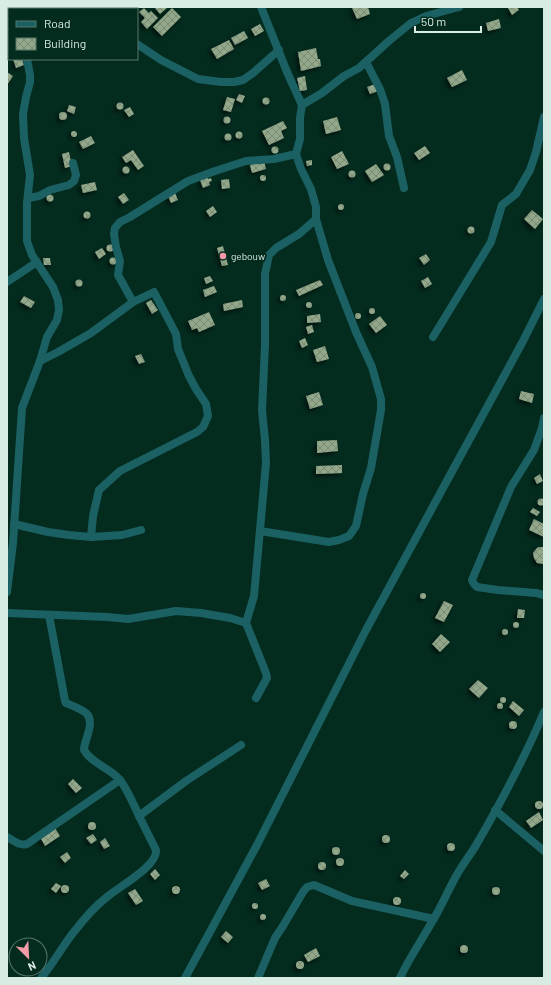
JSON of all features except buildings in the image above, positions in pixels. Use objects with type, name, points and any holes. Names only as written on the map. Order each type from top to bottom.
[{"type":"street","points":[[260,531],[329,542],[349,536],[356,526],[363,494],[371,468],[381,399],[372,367],[356,332],[328,260],[316,219],[316,207],[311,190],[296,154],[300,139],[300,118],[302,105],[261,7]]},
{"type":"street","points":[[302,105],[322,93],[344,76],[359,68],[411,23],[426,16],[459,7]]},
{"type":"street","points":[[138,45],[161,60],[198,78],[221,82],[243,80],[278,50]]},
{"type":"street","points":[[7,592],[13,543],[22,408],[40,361],[47,337],[57,320],[60,310],[53,287],[32,255],[27,240],[26,221],[30,175],[22,114],[30,82],[27,60]]},
{"type":"street","points":[[366,62],[380,89],[385,104],[389,136],[397,156],[404,188]]},
{"type":"street","points":[[433,337],[491,242],[502,205],[516,194],[530,170],[544,118]]},
{"type":"street","points":[[132,302],[118,275],[120,261],[114,234],[115,228],[120,222],[188,181],[246,161],[274,159],[296,154]]},
{"type":"street","points":[[28,198],[39,196],[50,190],[69,185],[74,181],[76,175],[73,163]]},
{"type":"street","points":[[256,698],[267,678],[246,623],[254,596],[266,463],[262,411],[266,266],[269,254],[299,234],[316,219]]},
{"type":"street","points":[[7,282],[37,262]]},
{"type":"street","points":[[40,361],[91,333],[132,302],[154,292],[176,334],[178,349],[189,376],[206,404],[208,416],[203,427],[197,432],[120,471],[99,490],[93,516],[91,537]]},
{"type":"street","points":[[186,978],[261,838],[366,630],[522,343],[544,299]]},
{"type":"street","points":[[544,418],[534,450],[511,487],[472,580],[477,587],[544,595]]},
{"type":"street","points":[[14,524],[48,532],[91,537],[122,535],[141,530]]},
{"type":"street","points":[[7,613],[128,619],[176,611],[201,613],[246,623]]},
{"type":"street","points":[[41,978],[72,933],[89,913],[107,897],[148,867],[157,855],[156,850],[120,780],[89,756],[84,750],[90,718],[88,714],[66,703],[49,615]]},
{"type":"street","points":[[400,978],[411,956],[434,919],[454,879],[469,857],[496,810],[518,768],[544,712]]},
{"type":"street","points":[[139,816],[186,781],[241,745]]},
{"type":"street","points":[[7,837],[23,845],[28,844],[120,780]]},
{"type":"street","points":[[496,810],[544,851]]},
{"type":"street","points":[[258,978],[275,938],[307,887],[314,885],[352,901],[434,919]]},
{"type":"place","name":"gebouw","points":[[223,256]]}]
